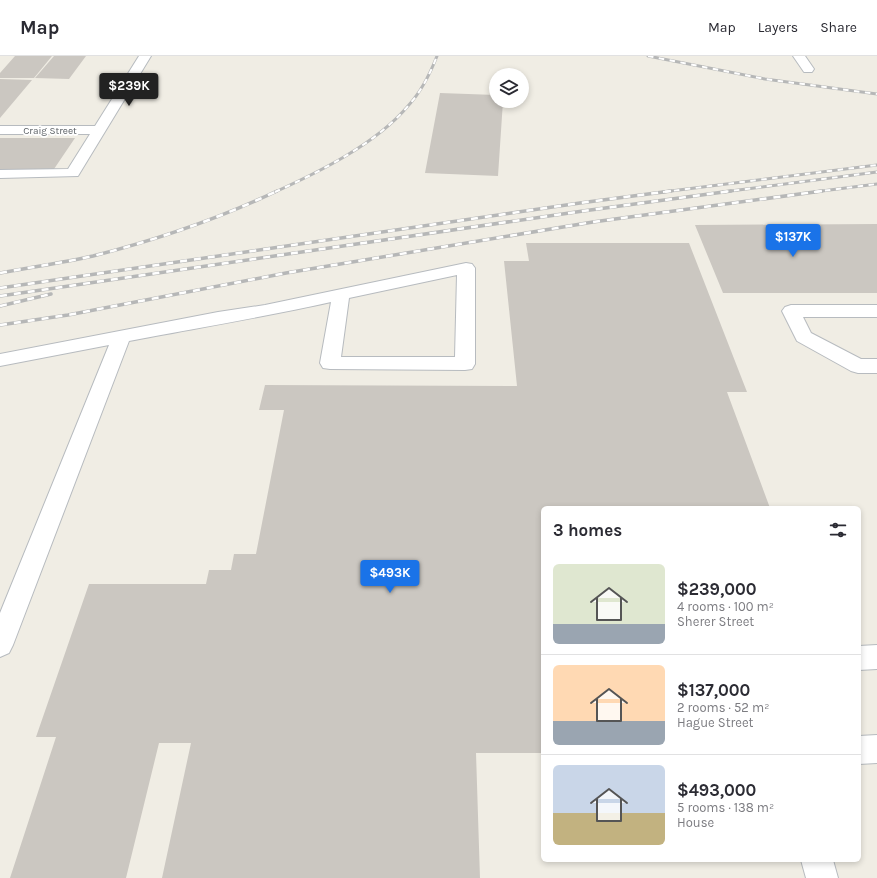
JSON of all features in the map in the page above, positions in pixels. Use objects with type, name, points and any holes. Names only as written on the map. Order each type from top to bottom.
[{"type":"street","points":[[0,174],[74,173],[145,56]]},
{"type":"street","points":[[798,56],[808,69]]},
{"type":"street","name":"Craig Street","points":[[0,130],[100,130]]},
{"type":"street","points":[[0,360],[218,318],[265,311],[466,268],[465,364],[330,363],[341,295]]},
{"type":"street","points":[[877,311],[791,311],[804,337],[858,366],[877,366]]},
{"type":"street","points":[[0,645],[122,336]]},
{"type":"street","points":[[861,658],[877,657]]},
{"type":"street","points":[[861,750],[877,749]]},
{"type":"street","points":[[817,862],[822,878]]},
{"type":"building","points":[[15,56],[52,56],[34,78],[0,78],[0,73]]},
{"type":"building","points":[[54,56],[86,56],[69,79],[35,78]]},
{"type":"building","points":[[0,79],[32,80],[0,118]]},
{"type":"building","points":[[440,93],[489,95],[489,108],[503,108],[498,176],[425,173]]},
{"type":"building","points":[[0,138],[75,138],[54,169],[0,169]]},
{"type":"building","points":[[877,224],[877,293],[723,293],[695,225]]},
{"type":"building","points":[[526,243],[689,243],[747,392],[727,392],[769,506],[541,506],[541,753],[476,753],[480,878],[162,878],[191,743],[159,743],[126,878],[10,878],[56,737],[36,737],[89,584],[206,584],[209,570],[231,570],[234,554],[256,554],[284,410],[259,410],[265,385],[517,386],[504,261],[529,261]]},
{"type":"railway","points":[[275,192],[346,156],[380,133],[395,120],[417,95],[437,56]]},
{"type":"railway","points":[[648,56],[765,79],[877,94]]},
{"type":"railway","points":[[663,192],[877,165]]},
{"type":"railway","points":[[723,192],[877,172]]},
{"type":"railway","points":[[814,192],[877,184]]},
{"type":"railway","points":[[0,273],[93,256],[140,243],[209,220],[277,191]]},
{"type":"railway","points":[[0,288],[671,191]]},
{"type":"railway","points":[[0,296],[583,211],[731,191]]},
{"type":"railway","points":[[0,325],[68,315],[286,273],[593,222],[822,191]]},
{"type":"railway","points":[[0,306],[51,294]]}]
